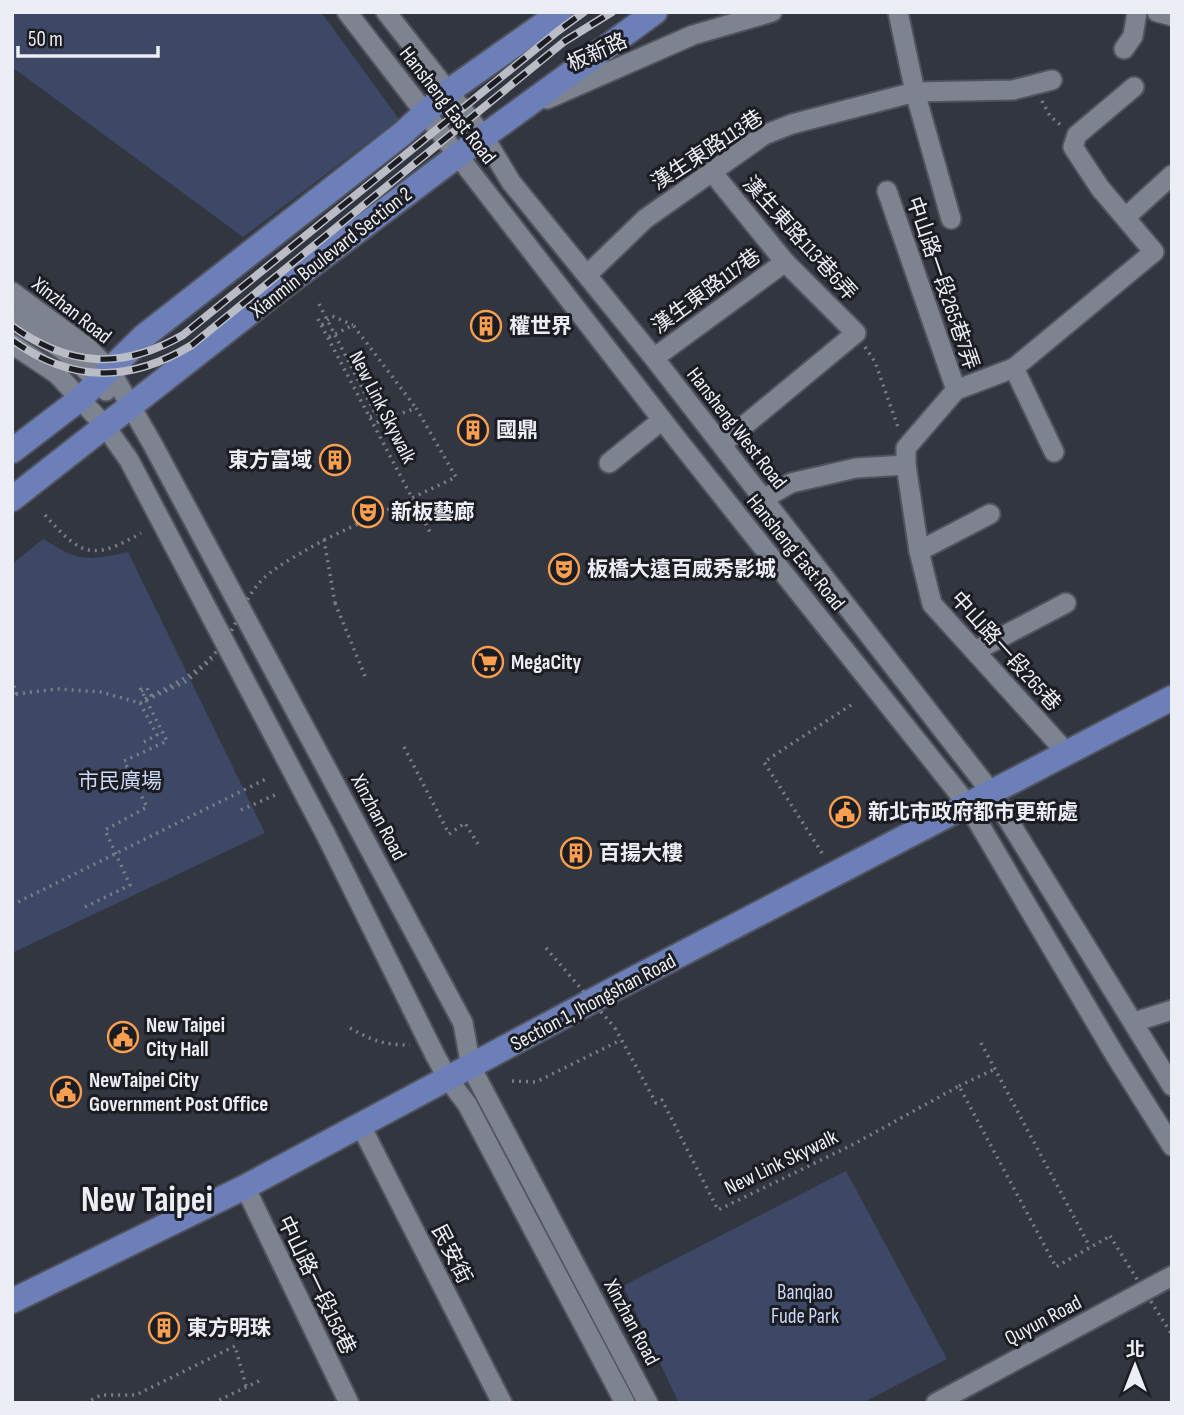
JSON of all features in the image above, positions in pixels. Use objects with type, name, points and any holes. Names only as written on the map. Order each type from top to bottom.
[{"type":"main road","points":[[12,452],[96,384],[144,337],[402,134],[424,111],[561,12]]},
{"type":"main road","name":"Xianmin Boulevard Section 2","points":[[12,499],[276,292],[655,12]]},
{"type":"main road","name":"Section 1, Jhongshan Road","points":[[12,1301],[245,1187],[618,987],[1172,698]]},
{"type":"street","name":"Hansheng East Road","points":[[346,12],[662,419],[968,805],[1115,1055],[1172,1146]]},
{"type":"street","name":"Hansheng East Road","points":[[386,12],[449,91]]},
{"type":"street","name":"板新路","points":[[521,111],[693,35],[772,12]]},
{"type":"street","points":[[898,12],[915,92],[951,219]]},
{"type":"street","points":[[1124,49],[1133,36],[1138,12]]},
{"type":"street","points":[[1157,12],[1172,16]]},
{"type":"street","name":"漢生東路113巷","points":[[587,275],[645,219],[764,135],[792,124],[915,92],[1013,90],[1044,82]]},
{"type":"street","points":[[763,499],[791,482],[906,456],[956,390],[1014,368],[1154,252],[1100,187],[1073,148],[1077,135],[1135,87]]},
{"type":"street","name":"Hansheng West Road","points":[[449,91],[484,137],[511,182],[722,444],[991,792]]},
{"type":"street","name":"漢生東路113巷6弄","points":[[712,172],[785,262],[856,333]]},
{"type":"street","points":[[1126,217],[1172,175]]},
{"type":"street","name":"中山路一段265巷7弄","points":[[887,191],[956,390]]},
{"type":"street","name":"漢生東路117巷","points":[[654,358],[785,262]]},
{"type":"street","name":"Xinzhan Road","points":[[12,292],[88,348],[105,426],[129,460],[326,835],[449,1079],[467,1104],[625,1403]]},
{"type":"street","points":[[12,315],[75,359],[96,384]]},
{"type":"street","points":[[722,444],[856,333]]},
{"type":"street","name":"Xinzhan Road","points":[[12,344],[57,374],[96,384],[130,406],[463,1023],[471,1067],[648,1403]]},
{"type":"street","points":[[1014,368],[1054,452]]},
{"type":"street","points":[[609,463],[662,419]]},
{"type":"street","name":"中山路一段265巷","points":[[906,456],[919,551],[932,604],[1066,752]]},
{"type":"street","points":[[919,551],[990,514]]},
{"type":"street","points":[[975,651],[1066,603]]},
{"type":"street","points":[[991,792],[1172,1086]]},
{"type":"street","points":[[1134,1022],[1172,1010]]},
{"type":"street","name":"民安街","points":[[361,1126],[502,1403]]},
{"type":"street","name":"中山路一段158巷","points":[[245,1187],[349,1403]]},
{"type":"street","name":"Quyun Road","points":[[936,1403],[1172,1276]]},
{"type":"path","points":[[1044,82],[1050,117],[1077,135]]},
{"type":"path","points":[[319,303],[379,414],[370,417]]},
{"type":"path","points":[[321,325],[332,316],[353,325]]},
{"type":"path","points":[[318,319],[329,337]]},
{"type":"path","name":"New Link Skywalk","points":[[411,497],[456,477],[416,408],[353,325],[329,337],[373,424],[411,497],[431,534]]},
{"type":"path","points":[[856,333],[875,362],[906,456]]},
{"type":"path","points":[[373,424],[416,408]]},
{"type":"path","points":[[145,699],[190,677],[207,662],[228,637],[246,601],[265,577],[324,540],[411,497]]},
{"type":"path","points":[[45,515],[65,538],[80,548],[89,550],[114,548],[141,533]]},
{"type":"path","points":[[324,540],[335,603],[365,676]]},
{"type":"path","points":[[12,679],[14,694],[58,690],[101,692],[140,703],[187,681],[212,659]]},
{"type":"path","points":[[85,907],[130,885],[105,830],[147,807],[124,761],[167,741],[140,689],[147,688],[152,697]]},
{"type":"path","points":[[140,703],[157,735],[140,744]]},
{"type":"path","points":[[822,853],[764,762],[854,703]]},
{"type":"path","points":[[404,747],[449,834],[465,823],[478,844]]},
{"type":"path","points":[[12,905],[268,778]]},
{"type":"path","points":[[241,810],[275,795]]},
{"type":"path","name":"New Link Skywalk","points":[[546,948],[615,1028],[656,1103],[662,1100],[718,1210],[854,1144],[959,1086]]},
{"type":"path","points":[[349,1028],[370,1040],[386,1045],[411,1045]]},
{"type":"path","points":[[512,1081],[536,1082],[621,1040]]},
{"type":"path","points":[[981,1043],[1090,1247]]},
{"type":"path","points":[[995,1069],[959,1086],[1056,1267],[1111,1236],[1172,1335]]},
{"type":"path","points":[[85,1403],[101,1395],[136,1395],[235,1346],[246,1387]]},
{"type":"path","points":[[213,1403],[259,1381]]},
{"type":"green space","points":[[12,12],[321,12],[399,119],[243,237],[12,67]]},
{"type":"green space","name":"市民廣場","points":[[43,539],[66,552],[84,558],[128,552],[265,833],[12,953],[12,564]]},
{"type":"green space","name":"Banqiao Fude Park","points":[[846,1171],[947,1359],[862,1403],[679,1403],[623,1286]]},
{"type":"railway","points":[[12,326],[54,350],[96,359],[139,354],[183,335],[584,12]]},
{"type":"railway","points":[[12,340],[57,364],[101,373],[146,366],[192,345],[565,41],[612,12]]},
{"type":"place","name":"權世界","points":[[486,326]]},
{"type":"place","name":"國鼎","points":[[473,430]]},
{"type":"place","name":"東方富域","points":[[335,460]]},
{"type":"place","name":"新板藝廊","points":[[368,512]]},
{"type":"place","name":"板橋大遠百威秀影城","points":[[564,569]]},
{"type":"place","name":"MegaCity","points":[[488,662]]},
{"type":"place","name":"新北市政府都市更新處","points":[[845,812]]},
{"type":"place","name":"百揚大樓","points":[[576,853]]},
{"type":"place","name":"New Taipei City Hall","points":[[123,1037]]},
{"type":"place","name":"NewTaipei City Government Post Office","points":[[66,1092]]},
{"type":"place","name":"東方明珠","points":[[164,1328]]},
{"type":"district","name":"New Taipei","points":[[147,1199]]}]
